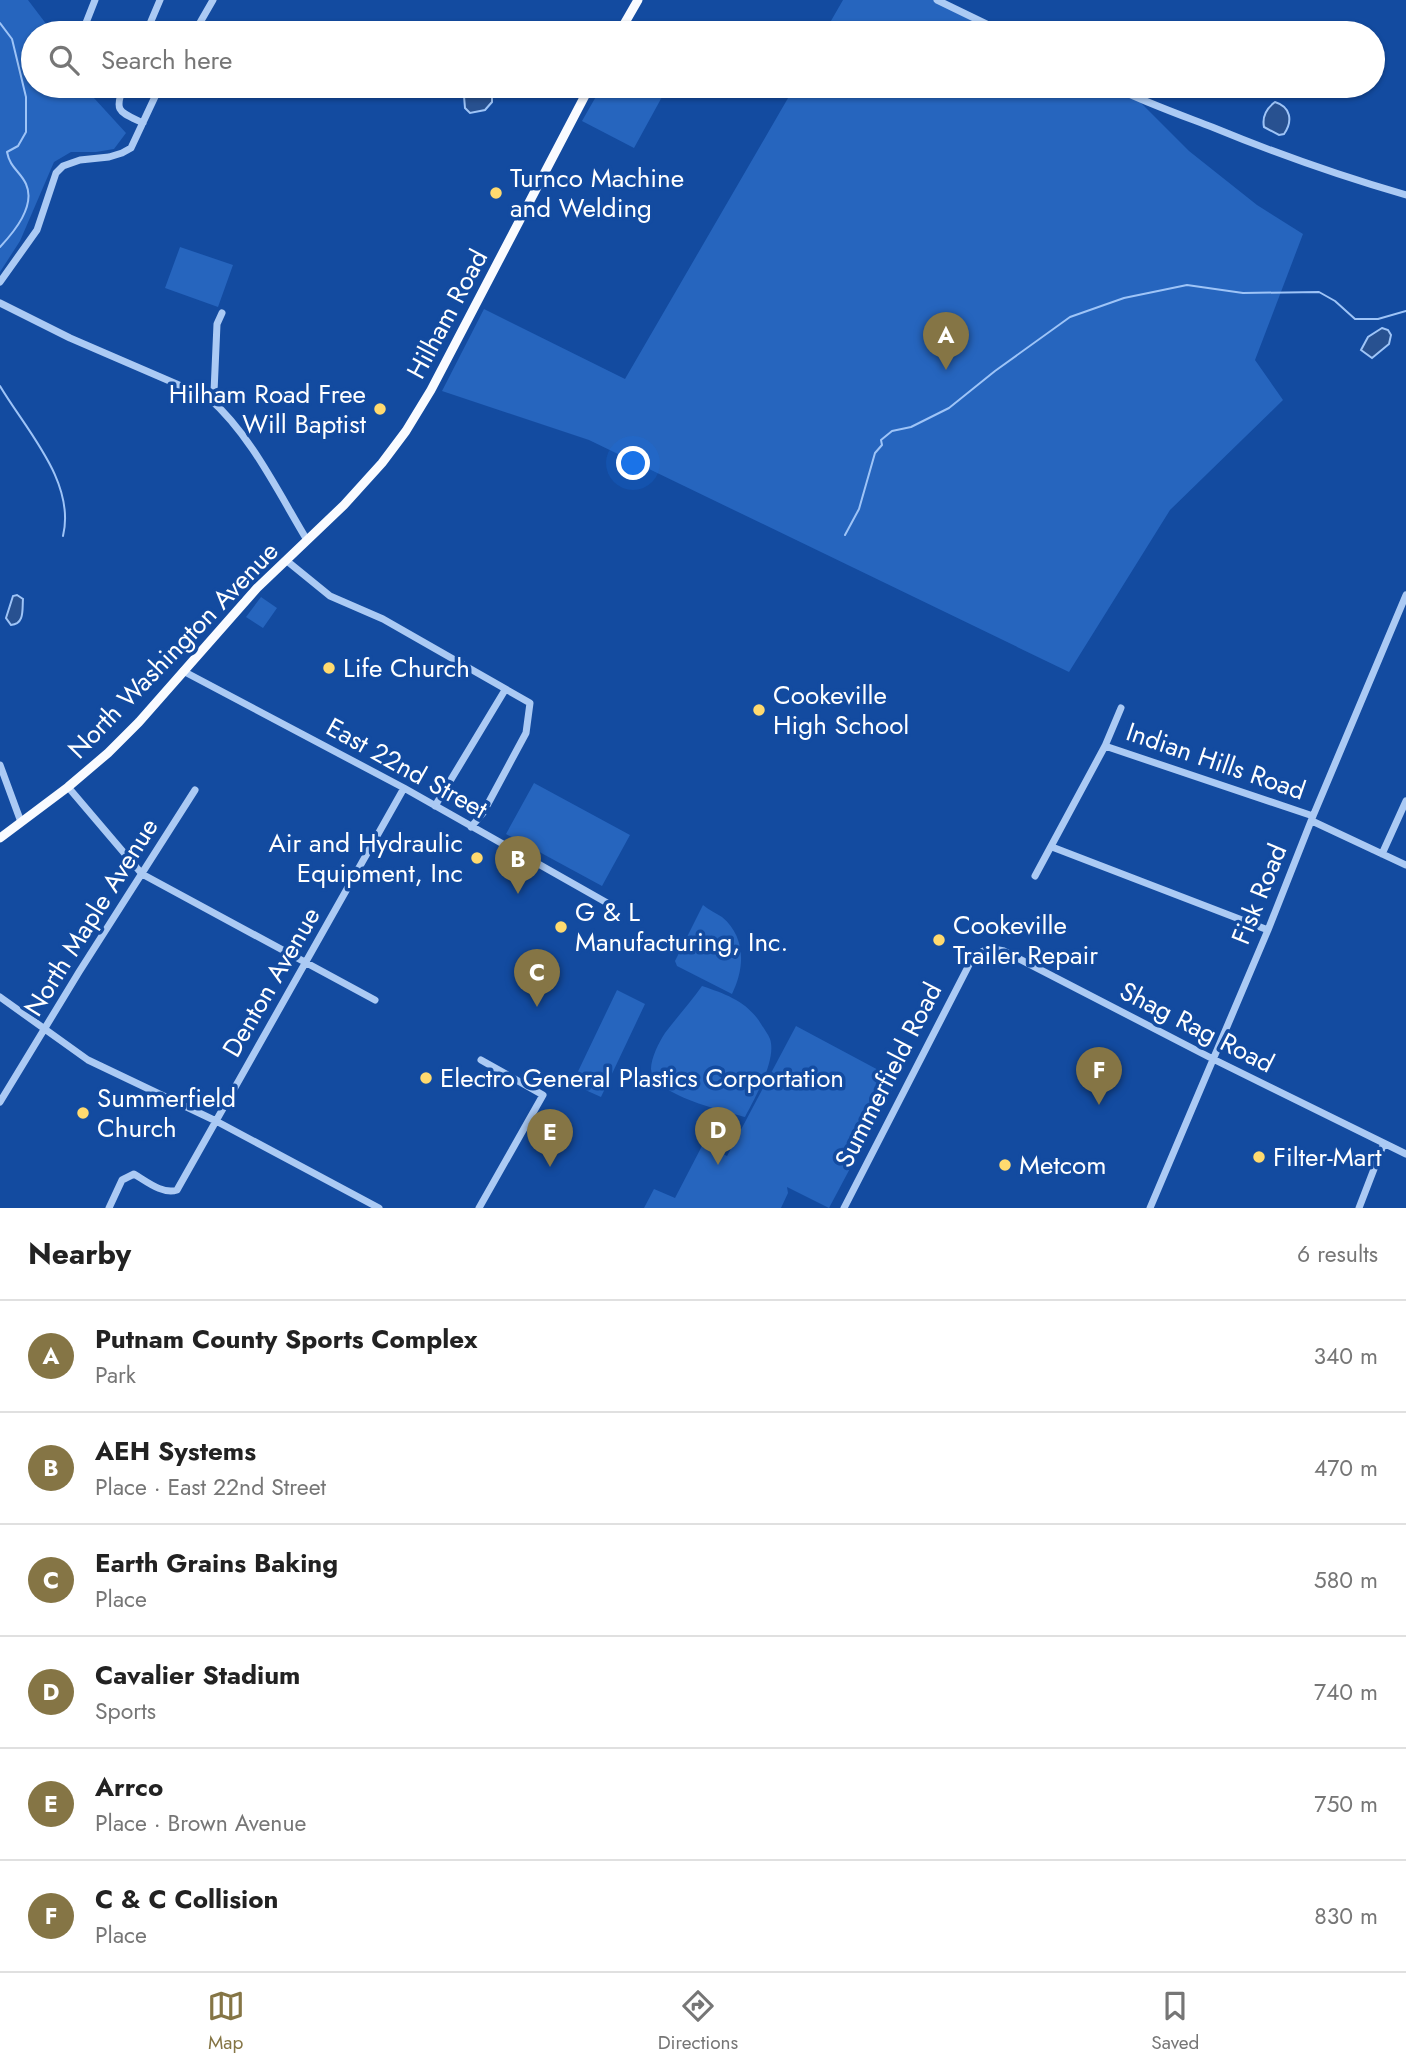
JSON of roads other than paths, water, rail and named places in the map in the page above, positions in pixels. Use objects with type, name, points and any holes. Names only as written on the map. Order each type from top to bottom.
[{"type":"main road","points":[[626,21],[638,0]]},
{"type":"main road","name":"Hilham Road","points":[[307,540],[344,505],[382,463],[406,431],[584,98]]},
{"type":"main road","name":"North Washington Avenue","points":[[0,838],[68,787],[116,745],[257,588],[307,540]]},
{"type":"street","points":[[87,21],[95,0]]},
{"type":"street","points":[[151,21],[160,0]]},
{"type":"street","points":[[201,21],[213,0]]},
{"type":"street","points":[[937,0],[980,21]]},
{"type":"street","points":[[118,98],[122,113],[143,123]]},
{"type":"street","points":[[0,282],[37,230],[56,173],[63,166],[80,160],[109,157],[131,148],[154,98]]},
{"type":"street","points":[[1137,98],[1242,140],[1366,184],[1406,195]]},
{"type":"street","points":[[0,303],[70,338],[210,398],[245,437],[307,540]]},
{"type":"street","points":[[210,398],[214,392],[217,324],[222,313]]},
{"type":"street","points":[[287,561],[330,596],[383,619],[530,704],[526,733],[483,813],[471,827]]},
{"type":"street","name":"Fisk Road","points":[[1150,1208],[1406,595]]},
{"type":"street","name":"East 22nd Street","points":[[183,671],[404,788],[609,904]]},
{"type":"street","points":[[435,806],[505,690]]},
{"type":"street","name":"Indian Hills Road","points":[[1035,876],[1105,746],[1121,708]]},
{"type":"street","name":"Indian Hills Road","points":[[1105,746],[1312,818],[1406,865]]},
{"type":"street","points":[[0,765],[21,822]]},
{"type":"street","points":[[68,787],[142,874],[375,1000]]},
{"type":"street","name":"Denton Avenue","points":[[109,1208],[122,1180],[134,1174],[163,1190],[177,1190],[404,788]]},
{"type":"street","name":"North Maple Avenue","points":[[0,1102],[195,790]]},
{"type":"street","points":[[1382,853],[1406,801]]},
{"type":"street","points":[[1052,847],[1268,930]]},
{"type":"street","name":"Shag Rag Road","points":[[971,961],[977,953],[986,949],[1004,951],[1213,1059],[1406,1154]]},
{"type":"street","name":"Summerfield Road","points":[[844,1208],[971,961]]},
{"type":"street","points":[[0,997],[88,1060],[216,1121],[379,1208]]},
{"type":"street","points":[[478,1208],[543,1095],[481,1060]]},
{"type":"street","points":[[1359,1208],[1384,1143]]},
{"type":"waterway","points":[[0,23],[12,39],[21,76]]},
{"type":"waterway","points":[[0,247],[22,218],[28,201],[26,184],[10,162],[7,152],[18,146],[26,132],[26,98]]},
{"type":"waterway","points":[[845,535],[859,509],[875,453],[882,445],[881,440],[892,431],[911,427],[949,408],[1070,317],[1124,298],[1187,285],[1243,293],[1319,292],[1335,301],[1355,319],[1378,319],[1406,311]]},
{"type":"waterway","points":[[0,386],[56,476],[65,516],[63,536]]},
{"type":"place","name":"Turnco Machine and Welding","points":[[496,193]]},
{"type":"place","name":"Putnam County Sports Complex","points":[[946,370]]},
{"type":"place","name":"Hilham Road Free Will Baptist","points":[[380,409]]},
{"type":"place","name":"Life Church","points":[[329,668]]},
{"type":"place","name":"Cookeville High School","points":[[759,710]]},
{"type":"place","name":"Air and Hydraulic Equipment, Inc","points":[[477,858]]},
{"type":"place","name":"AEH Systems","points":[[518,894]]},
{"type":"place","name":"G & L Manufacturing, Inc.","points":[[561,927]]},
{"type":"place","name":"Cookeville Trailer Repair","points":[[939,940]]},
{"type":"place","name":"Earth Grains Baking","points":[[537,1007]]},
{"type":"place","name":"Electro General Plastics Corportation","points":[[426,1078]]},
{"type":"place","name":"C & C Collision","points":[[1099,1105]]},
{"type":"place","name":"Summerfield Church","points":[[83,1113]]},
{"type":"place","name":"Filter-Mart","points":[[1259,1157]]},
{"type":"place","name":"Cavalier Stadium","points":[[718,1165]]},
{"type":"place","name":"Metcom","points":[[1005,1165]]},
{"type":"place","name":"Arrco","points":[[550,1167]]}]
